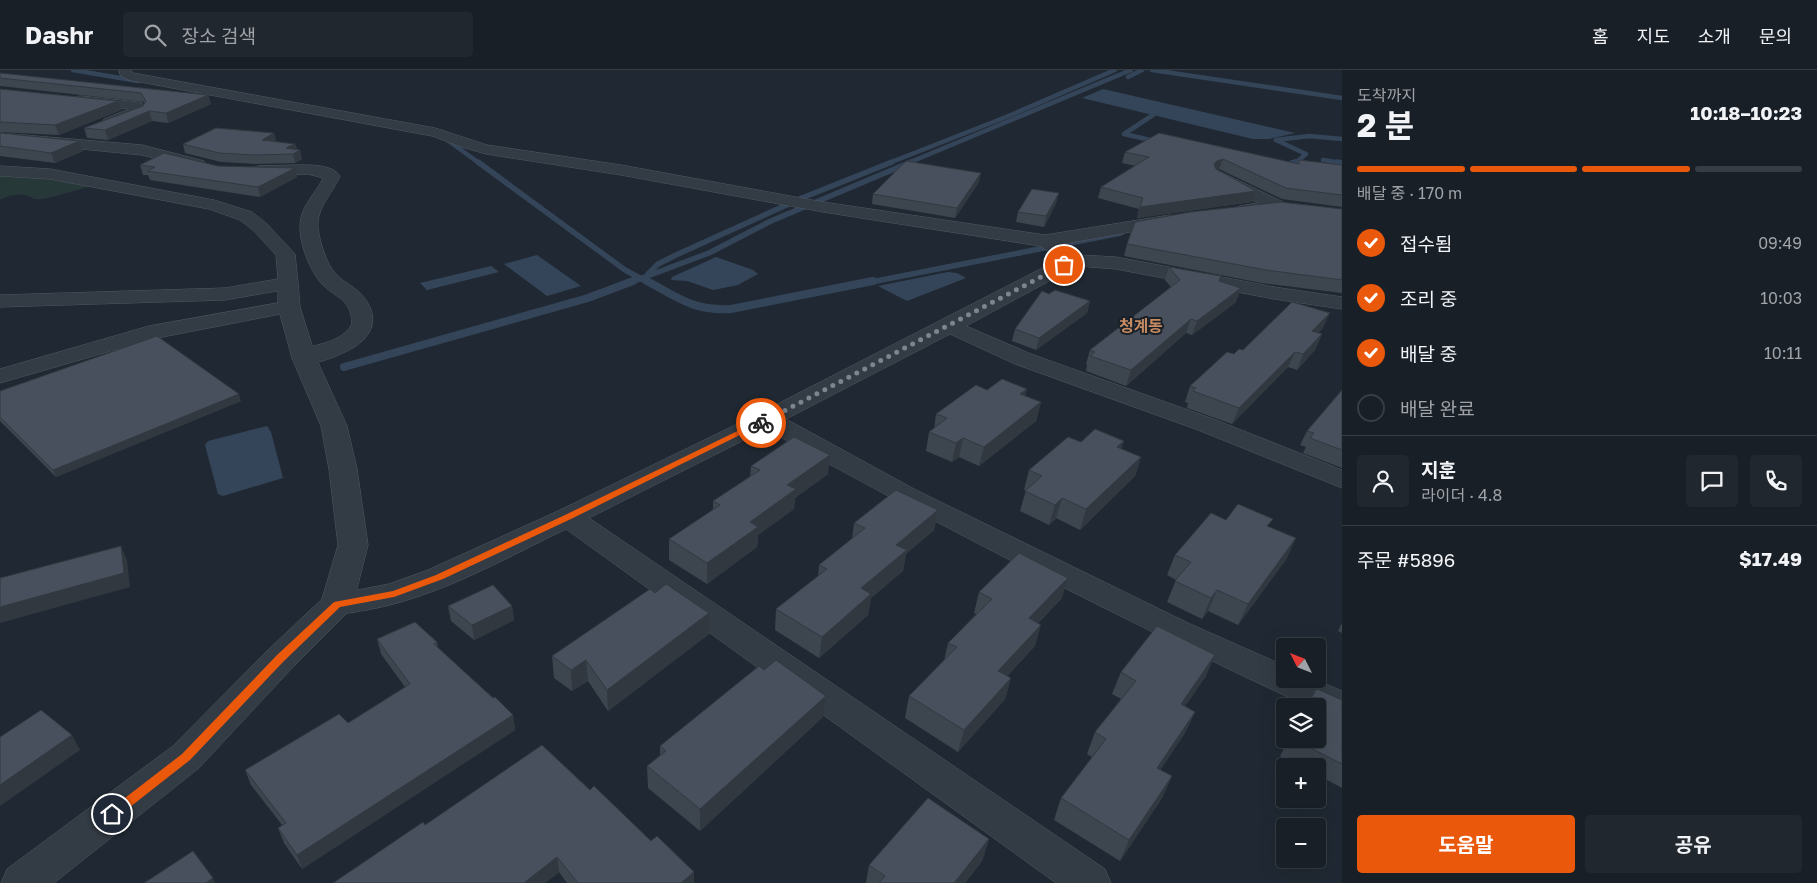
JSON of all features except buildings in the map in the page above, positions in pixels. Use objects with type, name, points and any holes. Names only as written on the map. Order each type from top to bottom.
[{"type":"street","points":[[125,70],[124,73],[129,76],[435,132],[466,144],[486,148],[1057,248],[1116,263],[1274,293],[1342,303]]},
{"type":"street","points":[[60,140],[140,110],[136,106],[68,98]]},
{"type":"street","points":[[0,137],[60,140],[144,150],[212,167]]},
{"type":"street","points":[[241,171],[316,170],[327,171],[332,176],[309,219],[309,231],[323,271],[329,279],[356,302],[363,322],[361,330],[353,338],[336,348],[304,358]]},
{"type":"street","points":[[0,171],[50,174],[214,205],[246,216],[260,227],[285,254],[288,295],[304,358],[334,426],[343,469],[353,545],[337,604],[281,658],[186,757],[22,883]]},
{"type":"street","points":[[1220,176],[1277,206]]},
{"type":"street","points":[[1232,211],[1277,206],[1295,208]]},
{"type":"street","points":[[337,604],[394,594],[439,577],[568,517],[767,419],[948,326],[1057,248],[1186,217]]},
{"type":"street","points":[[0,300],[225,294],[288,295]]},
{"type":"street","points":[[0,376],[288,295]]},
{"type":"street","points":[[948,326],[1023,359],[1207,426],[1342,480]]},
{"type":"street","points":[[767,419],[906,496],[1176,631],[1342,707]]},
{"type":"street","points":[[568,517],[1090,883]]},
{"type":"shaded area","points":[[0,175],[40,176],[92,186],[44,199],[17,195],[8,196],[0,200]]},
{"type":"water","points":[[1103,89],[1295,133],[1269,139],[1253,139],[1082,98]]},
{"type":"water","points":[[537,255],[581,286],[547,296],[504,264]]},
{"type":"water","points":[[716,257],[753,270],[758,274],[738,285],[713,290],[687,281],[671,280],[672,277]]},
{"type":"water","points":[[491,266],[499,272],[427,290],[420,283]]},
{"type":"water","points":[[948,272],[957,273],[966,278],[907,301],[878,286]]},
{"type":"water","points":[[267,426],[271,432],[283,478],[223,496],[218,494],[205,445],[208,441]]},
{"type":"waterway","points":[[73,70],[138,81]]},
{"type":"waterway","points":[[889,163],[1006,117],[1115,70]]},
{"type":"waterway","points":[[908,163],[1131,70]]},
{"type":"waterway","points":[[1128,77],[1142,70]]},
{"type":"waterway","points":[[1152,70],[1342,98]]},
{"type":"waterway","points":[[1153,115],[1124,134],[1159,142]]},
{"type":"waterway","points":[[1291,163],[1298,161],[1306,154],[1276,140],[1309,136],[1342,139]]},
{"type":"waterway","points":[[446,139],[479,163]]},
{"type":"waterway","points":[[1323,160],[1342,163],[1337,162]]},
{"type":"waterway","points":[[478,162],[625,270],[641,279]]},
{"type":"waterway","points":[[648,274],[658,264],[676,255],[802,198],[892,162]]},
{"type":"waterway","points":[[641,279],[709,253],[771,221],[911,162]]},
{"type":"waterway","points":[[1281,167],[1295,162]]},
{"type":"waterway","points":[[866,283],[1121,233]]},
{"type":"waterway","points":[[629,283],[641,279]]},
{"type":"waterway","points":[[641,279],[649,283]]},
{"type":"waterway","points":[[344,367],[588,298],[633,281]]},
{"type":"waterway","points":[[647,281],[696,306],[718,309],[731,309],[873,281]]},
{"type":"way so far","points":[[761,423],[1064,265]]},
{"type":"district","name":"청계동","points":[[1141,326]]},
{"type":"route","points":[[112,814],[186,757],[281,658],[337,604],[394,594],[439,577],[568,517],[761,423]]}]
